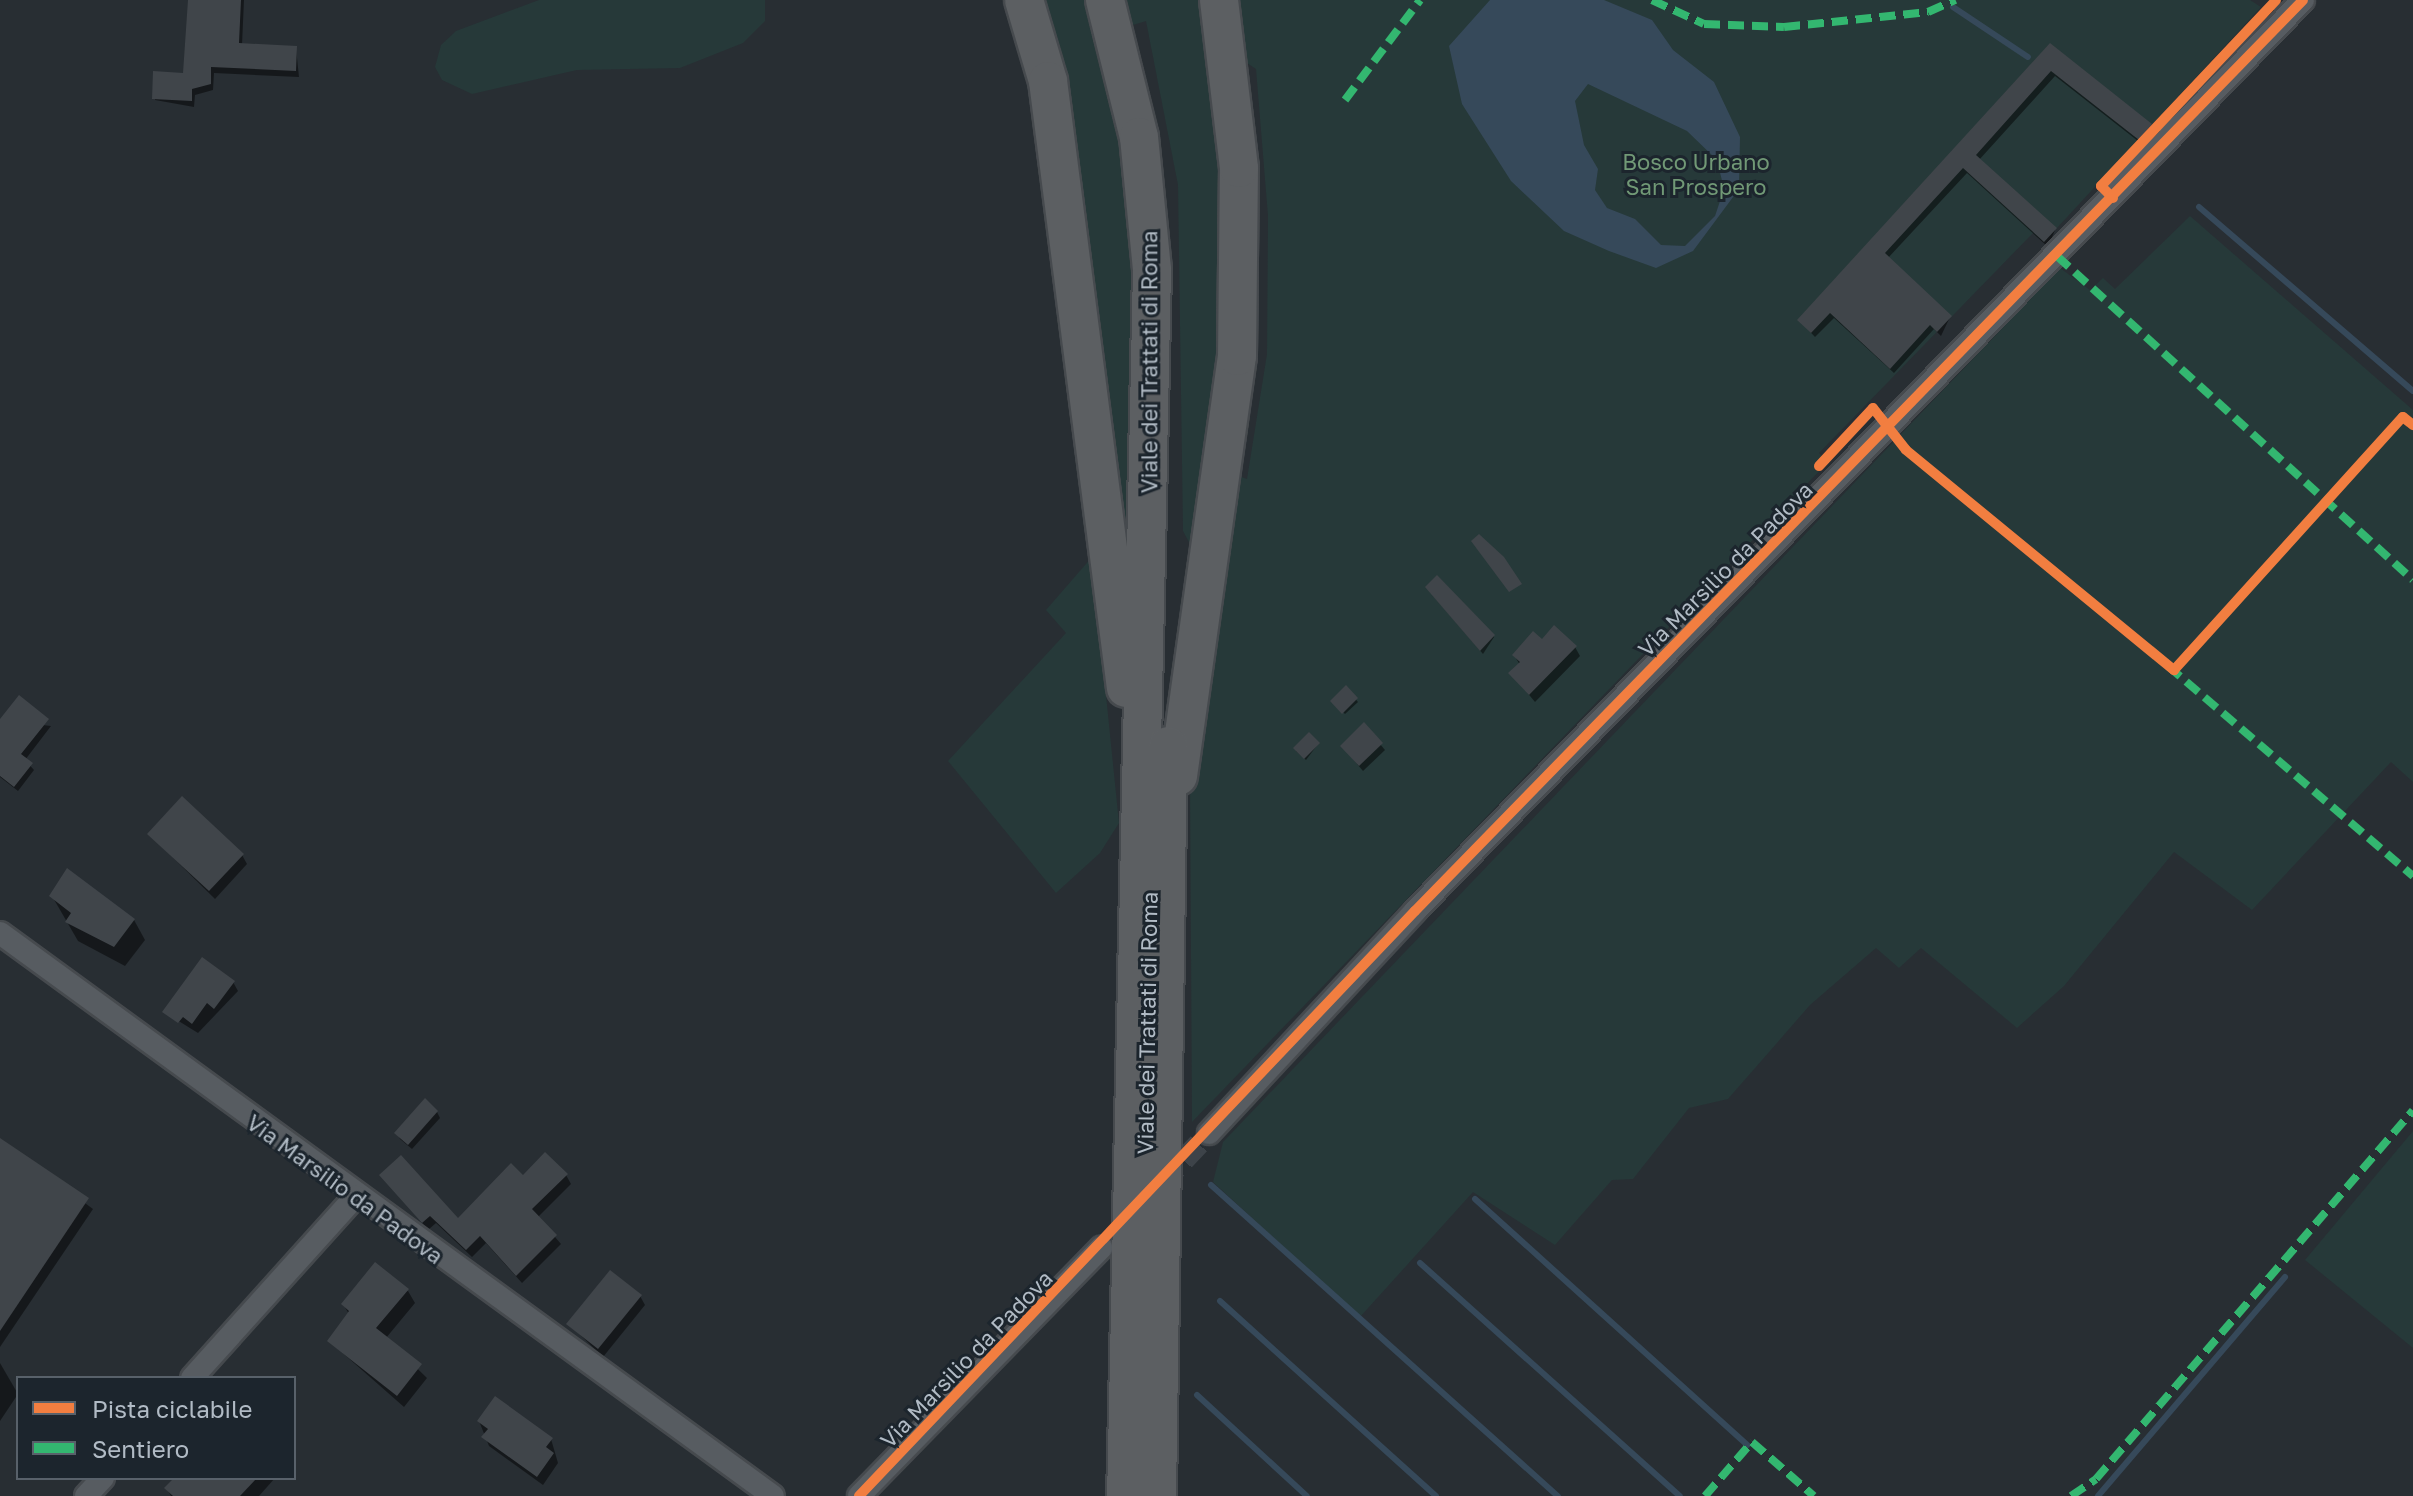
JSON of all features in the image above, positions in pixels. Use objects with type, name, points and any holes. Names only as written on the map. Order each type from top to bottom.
[{"type":"highway","points":[[1004,0],[1035,76],[1067,229]]},
{"type":"highway","points":[[1024,0],[1048,81],[1154,838]]},
{"type":"highway","name":"Viale dei Trattati di Roma","points":[[1105,0],[1131,53],[1162,139],[1174,245],[1154,838],[1126,1496]]},
{"type":"highway","name":"Viale dei Trattati di Roma","points":[[1128,0],[1131,53]]},
{"type":"highway","points":[[1154,838],[1235,395],[1242,225],[1219,0]]},
{"type":"highway","name":"Viale dei Trattati di Roma","points":[[1154,838],[1157,1496]]},
{"type":"street","name":"Via Marsilio da Padova","points":[[1209,1133],[1415,911],[2303,0]]},
{"type":"street","name":"Via Marsilio da Padova","points":[[0,933],[355,1197],[773,1496]]},
{"type":"street","points":[[194,1376],[355,1197]]},
{"type":"street","name":"Via Marsilio da Padova","points":[[859,1496],[1101,1248]]},
{"type":"street","points":[[86,1496],[101,1480]]},
{"type":"green space","points":[[539,0],[765,0],[765,21],[743,43],[680,68],[577,70],[472,94],[442,80],[435,67],[441,45],[456,31]]},
{"type":"green space","points":[[1034,0],[1205,0],[1222,170],[1218,393],[1191,546],[1183,531],[1178,185],[1146,21],[1123,28],[1138,223],[1127,562]]},
{"type":"green space","name":"Bosco Urbano San Prospero","points":[[1231,0],[2250,0],[2261,7],[2044,242],[2033,233],[1819,453],[1828,462],[1192,1122],[1190,785],[1233,474],[1247,479],[1267,354],[1268,216],[1256,69],[1241,59]]},
{"type":"green space","points":[[2190,216],[2413,410],[2413,782],[2391,762],[2252,910],[2174,852],[2064,986],[2017,1028],[1921,948],[1899,968],[1876,948],[1810,1005],[1728,1099],[1689,1108],[1633,1179],[1612,1180],[1555,1245],[1473,1192],[1360,1317],[1213,1182],[1223,1142],[2060,268],[2090,290],[2103,278],[2115,289]]},
{"type":"green space","points":[[1092,557],[1119,823],[1100,853],[1056,893],[948,761],[1066,633],[1046,610]]},
{"type":"green space","points":[[2413,1131],[2413,1348],[2305,1260]]},
{"type":"water","points":[[1490,0],[1604,0],[1652,20],[1673,50],[1714,82],[1740,137],[1739,189],[1693,251],[1656,268],[1564,231],[1511,181],[1462,104],[1449,46]],"holes":[[[1588,84],[1687,131],[1717,160],[1724,189],[1715,216],[1685,246],[1661,245],[1635,219],[1607,208],[1595,190],[1598,169],[1584,145],[1575,101]]]},
{"type":"building","points":[[188,0],[241,0],[239,43],[297,46],[296,71],[211,67],[211,84],[192,89],[192,101],[152,99],[153,71],[183,73]]},
{"type":"building","points":[[2050,43],[2152,124],[2139,140],[2051,71],[1976,155],[2057,228],[2044,242],[1963,168],[1885,253],[1952,316],[1937,332],[1930,325],[1890,369],[1830,313],[1811,333],[1797,320]]},
{"type":"building","points":[[1479,534],[1504,557],[1522,584],[1509,592],[1471,541]]},
{"type":"building","points":[[1437,575],[1495,635],[1480,651],[1425,587]]},
{"type":"building","points":[[1554,625],[1577,646],[1529,695],[1508,673],[1520,662],[1512,655],[1533,631],[1542,639]]},
{"type":"building","points":[[1346,685],[1358,698],[1342,714],[1330,701]]},
{"type":"building","points":[[19,695],[49,719],[21,754],[33,763],[14,787],[0,776],[0,719]]},
{"type":"building","points":[[1364,722],[1383,743],[1359,766],[1340,746]]},
{"type":"building","points":[[1309,732],[1320,743],[1304,759],[1293,748]]},
{"type":"building","points":[[182,796],[244,854],[209,891],[147,834]]},
{"type":"building","points":[[67,868],[135,919],[114,947],[65,922],[71,913],[49,896]]},
{"type":"building","points":[[202,957],[235,981],[214,1009],[207,1003],[192,1024],[183,1017],[178,1023],[162,1012]]},
{"type":"building","points":[[425,1098],[438,1111],[408,1145],[394,1133]]},
{"type":"building","points":[[0,1138],[89,1198],[0,1331]]},
{"type":"building","points":[[545,1152],[568,1174],[532,1209],[557,1235],[516,1276],[480,1236],[466,1250],[430,1216],[422,1223],[379,1175],[401,1155],[458,1218],[511,1163],[523,1175]]},
{"type":"building","points":[[375,1262],[409,1289],[376,1328],[422,1364],[397,1396],[327,1341],[349,1311],[341,1304]]},
{"type":"building","points":[[610,1270],[642,1295],[598,1349],[566,1324]]},
{"type":"building","points":[[495,1396],[553,1438],[546,1447],[554,1453],[537,1477],[481,1437],[488,1429],[477,1421]]},
{"type":"building","points":[[172,1480],[255,1480],[240,1496],[173,1496],[164,1488]]},
{"type":"waterway","points":[[1953,7],[2028,57]]},
{"type":"waterway","points":[[2199,207],[2413,391]]},
{"type":"waterway","points":[[1211,1185],[1558,1496]]},
{"type":"waterway","points":[[1475,1199],[1747,1445]]},
{"type":"waterway","points":[[1420,1263],[1680,1496]]},
{"type":"waterway","points":[[2098,1496],[2285,1277]]},
{"type":"waterway","points":[[1220,1301],[1436,1496]]},
{"type":"waterway","points":[[1197,1395],[1307,1496]]},
{"type":"tunnel","points":[[1161,1184],[1209,1133]]},
{"type":"marked path","points":[[1345,100],[1420,0]]},
{"type":"marked path","points":[[1652,0],[1704,24],[1784,27],[1928,12],[1955,0]]},
{"type":"marked path","points":[[2057,256],[2413,580]]},
{"type":"marked path","points":[[2168,666],[2413,876]]},
{"type":"marked path","points":[[2071,1496],[2096,1479],[2413,1110]]},
{"type":"marked path","points":[[1705,1496],[1752,1442],[1814,1496]]},
{"type":"cycle path","points":[[2113,198],[2101,186],[2276,0]]},
{"type":"cycle path","points":[[859,1496],[1415,911],[2303,0]]},
{"type":"cycle path","points":[[1819,466],[1873,408],[1906,450],[2174,670],[2403,417],[2413,425]]}]
